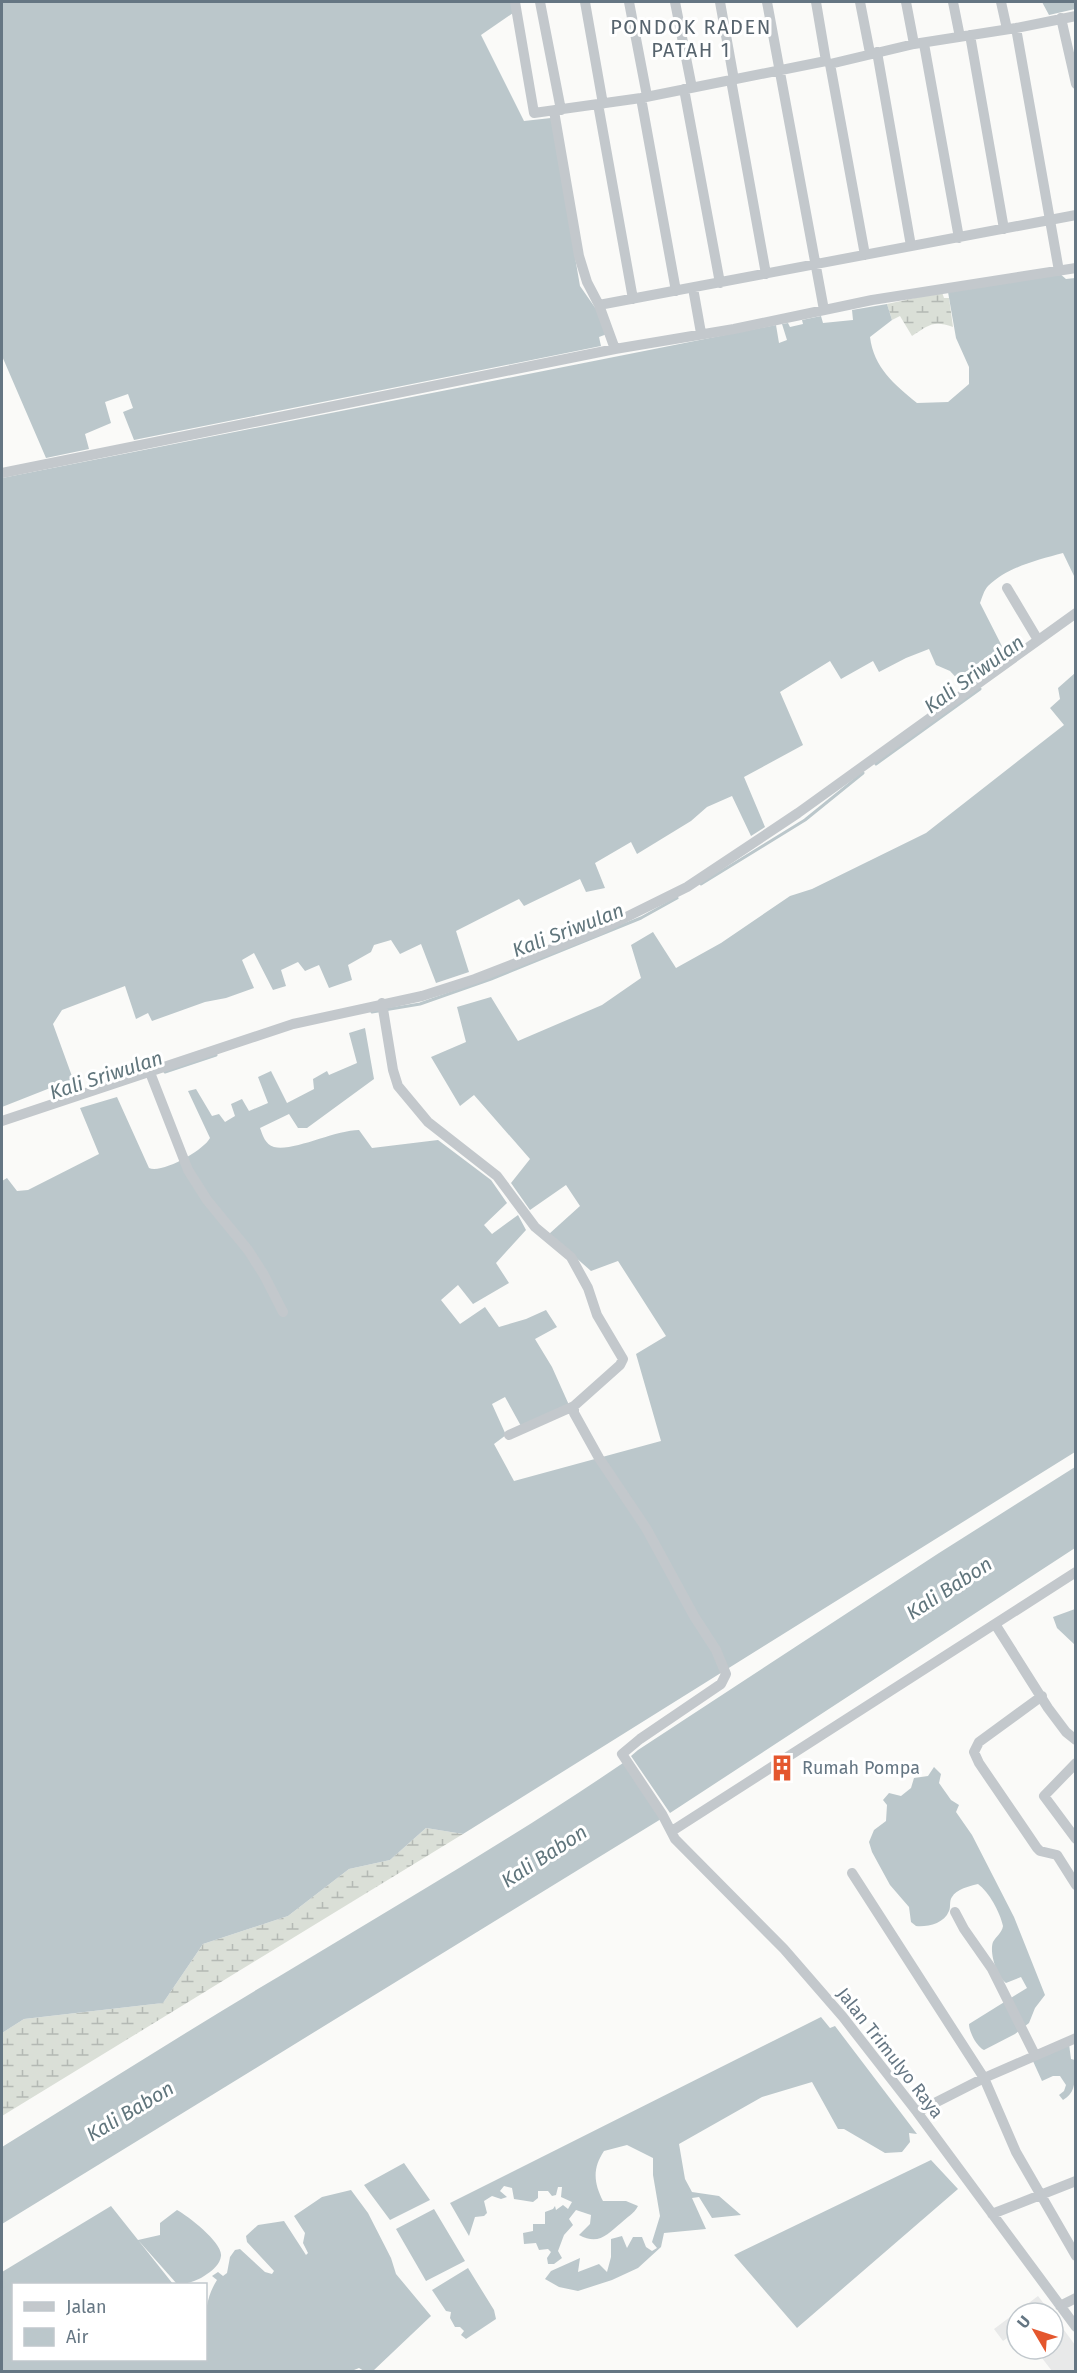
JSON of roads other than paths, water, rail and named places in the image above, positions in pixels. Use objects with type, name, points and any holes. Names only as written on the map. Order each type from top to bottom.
[{"type":"street","points":[[515,2],[534,113],[644,97],[1076,16]]},
{"type":"street","points":[[540,2],[579,256],[587,282],[599,305],[615,349]]},
{"type":"street","points":[[585,2],[633,299]]},
{"type":"street","points":[[629,2],[676,291]]},
{"type":"street","points":[[675,2],[720,283]]},
{"type":"street","points":[[720,2],[766,274]]},
{"type":"street","points":[[767,2],[824,310]]},
{"type":"street","points":[[816,2],[865,255]]},
{"type":"street","points":[[860,2],[873,53],[911,246]]},
{"type":"street","points":[[906,2],[919,44],[959,237]]},
{"type":"street","points":[[953,2],[965,36],[1004,229]]},
{"type":"street","points":[[1001,2],[1012,28],[1059,271]]},
{"type":"street","points":[[1061,18],[1076,84]]},
{"type":"street","points":[[599,305],[1076,215]]},
{"type":"street","points":[[2,473],[615,349],[966,284],[1076,268]]},
{"type":"street","points":[[693,288],[701,333]]},
{"type":"street","points":[[1007,588],[1038,640]]},
{"type":"street","points":[[2,1121],[149,1070],[293,1024],[422,996],[475,979],[600,930],[687,887],[798,813],[1076,613]]},
{"type":"street","points":[[382,1003],[395,1078],[404,1095],[440,1133],[497,1176],[535,1227],[571,1257],[588,1288],[597,1315],[622,1356],[620,1365],[574,1406],[509,1434]]},
{"type":"street","points":[[149,1070],[188,1170],[207,1200],[248,1250],[283,1312]]},
{"type":"street","name":"Jalan Trimulyo Raya","points":[[574,1406],[574,1413],[599,1458],[646,1528],[694,1616],[716,1650],[726,1674],[721,1684],[622,1754],[662,1814],[675,1839],[696,1863],[784,1949],[843,2017],[917,2112],[1056,2301]]},
{"type":"street","points":[[672,1831],[1076,1572]]},
{"type":"street","points":[[995,1624],[1066,1732],[1076,1740]]},
{"type":"street","points":[[1042,1696],[979,1742],[974,1752],[979,1763],[1037,1848],[1040,1851],[1057,1855],[1076,1885]]},
{"type":"street","points":[[1076,1763],[1044,1796],[1076,1839]]},
{"type":"street","points":[[852,1873],[984,2078],[1016,2152],[1076,2256]]},
{"type":"street","points":[[955,1912],[992,1969],[1035,2055]]},
{"type":"street","points":[[917,2112],[984,2078],[1076,2038]]},
{"type":"street","points":[[992,2214],[1076,2181]]},
{"type":"street","name":"Jalan Trimulyo Raya","points":[[1065,2312],[1076,2326]]},
{"type":"water","points":[[2,2],[512,2],[513,13],[481,35],[524,121],[551,118],[580,286],[596,309],[607,334],[599,337],[601,346],[134,440],[123,412],[133,408],[128,394],[105,402],[111,423],[85,434],[89,449],[46,458],[2,356]]},
{"type":"water","points":[[1042,2],[1075,2],[1075,9],[1049,15]]},
{"type":"water","points":[[1059,273],[1066,279],[1075,278],[1075,578],[1063,553],[1014,569],[988,586],[980,603],[1007,656],[963,685],[950,671],[936,665],[929,649],[879,672],[873,661],[841,679],[830,661],[780,692],[803,745],[744,777],[765,827],[751,836],[732,796],[707,807],[691,821],[637,854],[631,842],[595,863],[605,888],[586,892],[580,879],[524,906],[519,899],[456,931],[469,972],[436,983],[421,944],[400,954],[391,940],[374,945],[371,952],[348,965],[352,980],[329,988],[319,965],[305,971],[298,962],[281,970],[286,986],[273,990],[254,953],[242,960],[254,988],[152,1021],[148,1013],[136,1019],[125,986],[62,1010],[53,1024],[73,1079],[2,1107],[2,478],[776,325],[779,343],[787,340],[782,324],[788,323],[790,327],[803,324],[802,320],[821,316],[823,323],[853,320],[852,310],[887,304],[892,320],[870,337],[876,358],[893,382],[917,403],[948,402],[969,384],[969,367],[956,338],[948,292]]},
{"type":"water","points":[[1075,673],[1075,1452],[463,1834],[426,1828],[390,1860],[349,1869],[288,1916],[203,1944],[163,2003],[24,2019],[2,2033],[2,1181],[7,1178],[17,1191],[28,1190],[99,1154],[80,1108],[117,1097],[149,1168],[163,1168],[182,1160],[200,1149],[210,1138],[188,1091],[196,1089],[212,1116],[219,1114],[225,1122],[235,1116],[231,1104],[242,1099],[249,1111],[268,1103],[258,1077],[271,1071],[287,1103],[314,1089],[313,1079],[327,1071],[329,1075],[357,1063],[349,1033],[365,1028],[374,1079],[307,1128],[298,1128],[289,1114],[260,1128],[266,1142],[271,1146],[282,1148],[338,1133],[359,1130],[372,1148],[438,1140],[491,1180],[507,1203],[484,1225],[492,1234],[518,1215],[526,1230],[496,1263],[509,1283],[473,1304],[458,1285],[441,1300],[460,1324],[485,1307],[499,1327],[546,1310],[557,1327],[535,1339],[552,1367],[569,1405],[521,1426],[505,1397],[492,1404],[506,1435],[494,1444],[514,1481],[661,1441],[636,1354],[666,1336],[618,1261],[591,1271],[549,1234],[580,1206],[566,1185],[530,1210],[511,1183],[530,1159],[474,1095],[460,1106],[431,1057],[466,1042],[457,1007],[491,997],[518,1041],[602,1005],[641,978],[631,945],[653,932],[676,968],[721,943],[790,896],[812,889],[926,833],[1064,725],[1050,708],[1060,699],[1058,688]]},
{"type":"water","name":"Kali Babon","points":[[1075,1467],[1075,1548],[670,1813],[631,1756],[638,1750]]},
{"type":"water","points":[[1075,1609],[1075,1645],[1057,1628],[1053,1617]]},
{"type":"water","name":"Kali Babon","points":[[623,1763],[661,1819],[2,2224],[2,2147],[505,1840]]},
{"type":"water","points":[[934,1767],[941,1774],[939,1783],[951,1800],[959,1805],[956,1812],[972,1835],[1014,1917],[1045,1995],[1035,2008],[1029,2023],[1015,2034],[984,2050],[974,2039],[969,2024],[1027,1988],[1021,1977],[1006,1983],[997,1970],[992,1947],[1003,1926],[993,1903],[978,1884],[967,1887],[954,1894],[949,1911],[943,1919],[930,1925],[916,1926],[911,1922],[909,1907],[890,1885],[869,1842],[874,1830],[886,1821],[887,1805],[883,1800],[889,1793],[901,1796],[911,1788],[914,1778],[928,1776]]},
{"type":"water","points":[[821,2017],[830,2028],[835,2026],[917,2134],[909,2133],[910,2142],[902,2152],[885,2153],[844,2129],[838,2129],[812,2082],[762,2097],[679,2144],[685,2179],[692,2192],[719,2196],[741,2215],[712,2218],[699,2197],[692,2198],[706,2229],[664,2233],[661,2247],[638,2268],[612,2280],[578,2291],[559,2287],[545,2279],[551,2271],[580,2258],[578,2272],[599,2264],[607,2272],[611,2257],[611,2239],[622,2236],[627,2248],[633,2237],[642,2237],[646,2247],[652,2251],[657,2248],[652,2242],[660,2216],[653,2175],[653,2158],[627,2145],[604,2151],[596,2170],[598,2188],[603,2201],[626,2201],[638,2206],[607,2235],[597,2239],[579,2235],[590,2224],[591,2215],[576,2210],[569,2219],[573,2225],[564,2235],[558,2251],[562,2258],[554,2264],[548,2264],[547,2258],[551,2252],[548,2249],[539,2250],[536,2243],[524,2244],[523,2233],[533,2231],[533,2224],[545,2224],[545,2212],[555,2206],[556,2210],[563,2205],[568,2209],[572,2202],[561,2197],[562,2187],[558,2187],[556,2195],[552,2196],[548,2191],[538,2191],[538,2198],[533,2202],[514,2199],[512,2188],[504,2186],[500,2191],[507,2197],[501,2199],[492,2196],[484,2201],[487,2213],[484,2216],[475,2217],[469,2236],[450,2203]]},
{"type":"water","points":[[1069,2044],[1071,2059],[1075,2060],[1075,2078],[1071,2093],[1063,2100],[1059,2095],[1064,2091],[1066,2085],[1060,2076],[1053,2076],[1042,2081],[1032,2059]]},
{"type":"water","points":[[931,2160],[958,2189],[797,2328],[734,2255]]},
{"type":"water","points":[[404,2163],[430,2200],[390,2220],[364,2185]]},
{"type":"water","points":[[351,2190],[368,2213],[391,2258],[396,2274],[431,2316],[373,2371],[364,2371],[359,2368],[349,2372],[2,2371],[2,2272],[111,2206],[172,2283],[12,2283],[12,2361],[207,2361],[207,2305],[217,2280],[212,2276],[218,2272],[223,2276],[227,2273],[230,2257],[235,2250],[240,2249],[265,2272],[272,2274],[274,2271],[247,2242],[246,2236],[258,2225],[284,2221],[306,2255],[308,2253],[303,2243],[305,2233],[294,2216],[322,2197]]},
{"type":"water","points":[[434,2209],[465,2261],[426,2281],[396,2229]]},
{"type":"water","points":[[177,2210],[217,2244],[221,2256],[218,2264],[197,2280],[189,2283],[176,2283],[138,2240],[160,2235],[160,2223]]},
{"type":"water","points":[[468,2268],[494,2310],[496,2319],[466,2339],[461,2335],[464,2331],[460,2327],[455,2327],[450,2318],[451,2312],[446,2311],[432,2290]]},
{"type":"waterway","name":"Kali Sriwulan","points":[[876,764],[980,689]]},
{"type":"waterway","name":"Kali Sriwulan","points":[[701,884],[805,820],[863,773]]},
{"type":"waterway","name":"Kali Sriwulan","points":[[372,1012],[420,1004],[491,979],[641,918],[677,898]]},
{"type":"waterway","name":"Kali Sriwulan","points":[[165,1072],[216,1055]]},
{"type":"place","name":"Rumah Pompa","points":[[782,1768]]},
{"type":"district","name":"PONDOK RADEN PATAH 1","points":[[691,38]]}]
